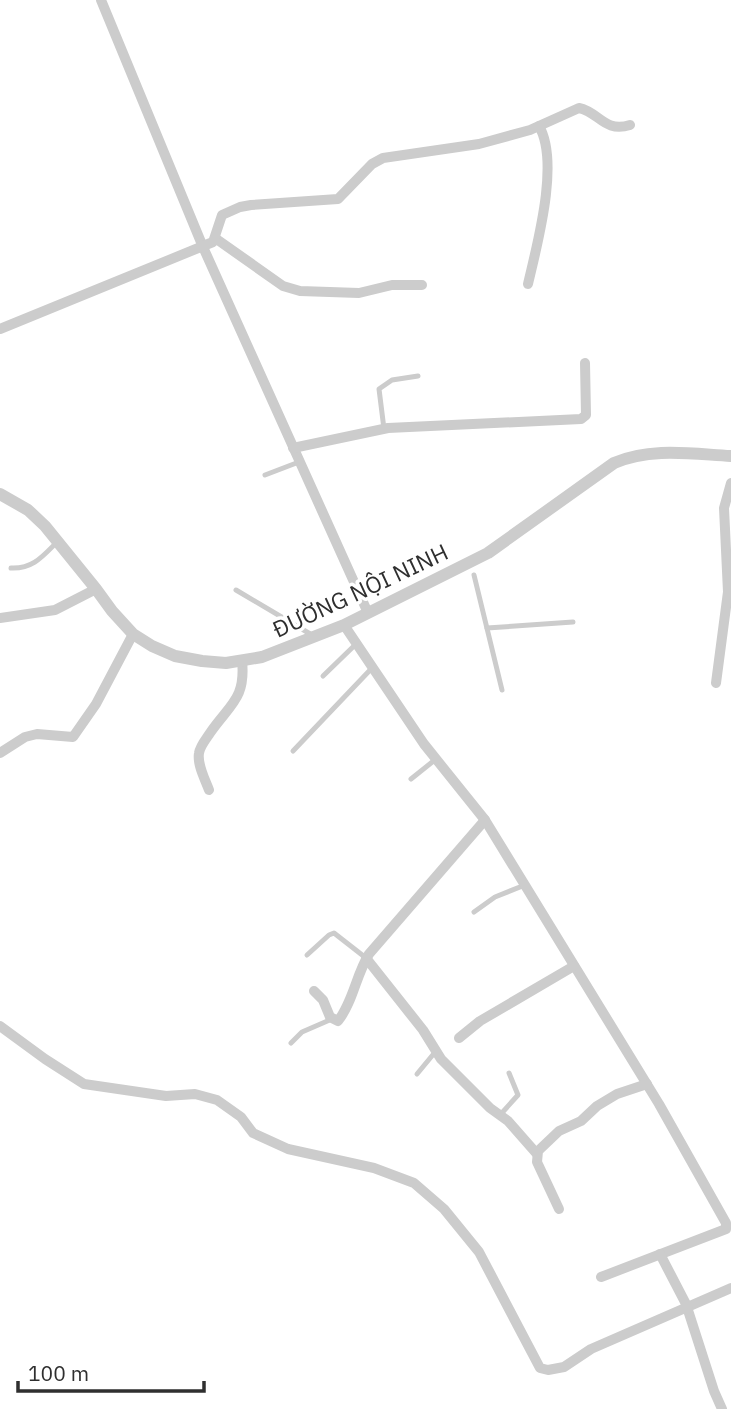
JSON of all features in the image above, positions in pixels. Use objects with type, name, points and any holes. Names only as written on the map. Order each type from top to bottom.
[{"type":"street","points":[[101,0],[202,247],[368,613]]},
{"type":"street","points":[[0,328],[213,242],[222,215],[240,206],[338,199],[372,164],[383,158],[479,144],[538,126],[579,108],[586,109],[610,126],[622,128],[630,125]]},
{"type":"street","points":[[528,284],[544,204],[548,150],[545,137],[538,126]]},
{"type":"street","points":[[215,238],[283,286],[300,291],[359,293],[392,285],[422,285]]},
{"type":"street","points":[[293,448],[384,429],[581,419],[586,415],[585,363]]},
{"type":"street","name":"ĐƯỜNG NỘI NINH","points":[[0,494],[28,510],[133,634],[175,656],[214,662],[262,657],[344,625],[473,568],[488,553],[614,463],[629,456],[680,453],[731,456]]},
{"type":"street","points":[[716,683],[728,592],[724,508],[731,483]]},
{"type":"street","points":[[0,618],[55,610],[96,589]]},
{"type":"street","points":[[344,625],[436,760],[485,820],[647,1084],[727,1226],[726,1229],[601,1277]]},
{"type":"street","points":[[0,753],[26,737],[37,734],[73,737],[96,704],[133,634]]},
{"type":"street","points":[[209,790],[199,762],[199,752],[242,689],[242,660]]},
{"type":"street","points":[[314,991],[323,1000],[332,1019],[338,1021],[345,1012],[366,958],[485,820]]},
{"type":"street","points":[[366,958],[423,1030],[436,1051],[463,1082],[500,1115],[537,1154],[539,1166],[559,1209]]},
{"type":"street","points":[[459,1038],[480,1021],[574,966]]},
{"type":"street","points":[[0,1026],[85,1084],[166,1096],[195,1094],[217,1100],[241,1117],[253,1132],[288,1149],[374,1168],[414,1183],[444,1209],[479,1252],[540,1368],[548,1370],[564,1367],[591,1349],[731,1288]]},
{"type":"street","points":[[537,1154],[547,1140],[581,1121],[597,1106],[617,1094],[647,1084]]},
{"type":"street","points":[[660,1254],[687,1307],[722,1409]]},
{"type":"lane","points":[[384,429],[379,389],[392,380],[418,376]]},
{"type":"lane","points":[[265,475],[299,462]]},
{"type":"lane","points":[[11,568],[34,564],[57,542]]},
{"type":"lane","points":[[473,568],[502,690]]},
{"type":"lane","points":[[236,590],[315,636]]},
{"type":"lane","points":[[487,628],[573,622]]},
{"type":"lane","points":[[323,676],[356,645]]},
{"type":"lane","points":[[293,751],[372,668]]},
{"type":"lane","points":[[411,779],[436,760]]},
{"type":"lane","points":[[474,912],[495,897],[525,885]]},
{"type":"lane","points":[[307,955],[334,933],[366,958]]},
{"type":"lane","points":[[291,1043],[302,1032],[332,1019]]},
{"type":"lane","points":[[417,1074],[436,1051]]},
{"type":"lane","points":[[500,1115],[518,1095],[509,1073]]}]
